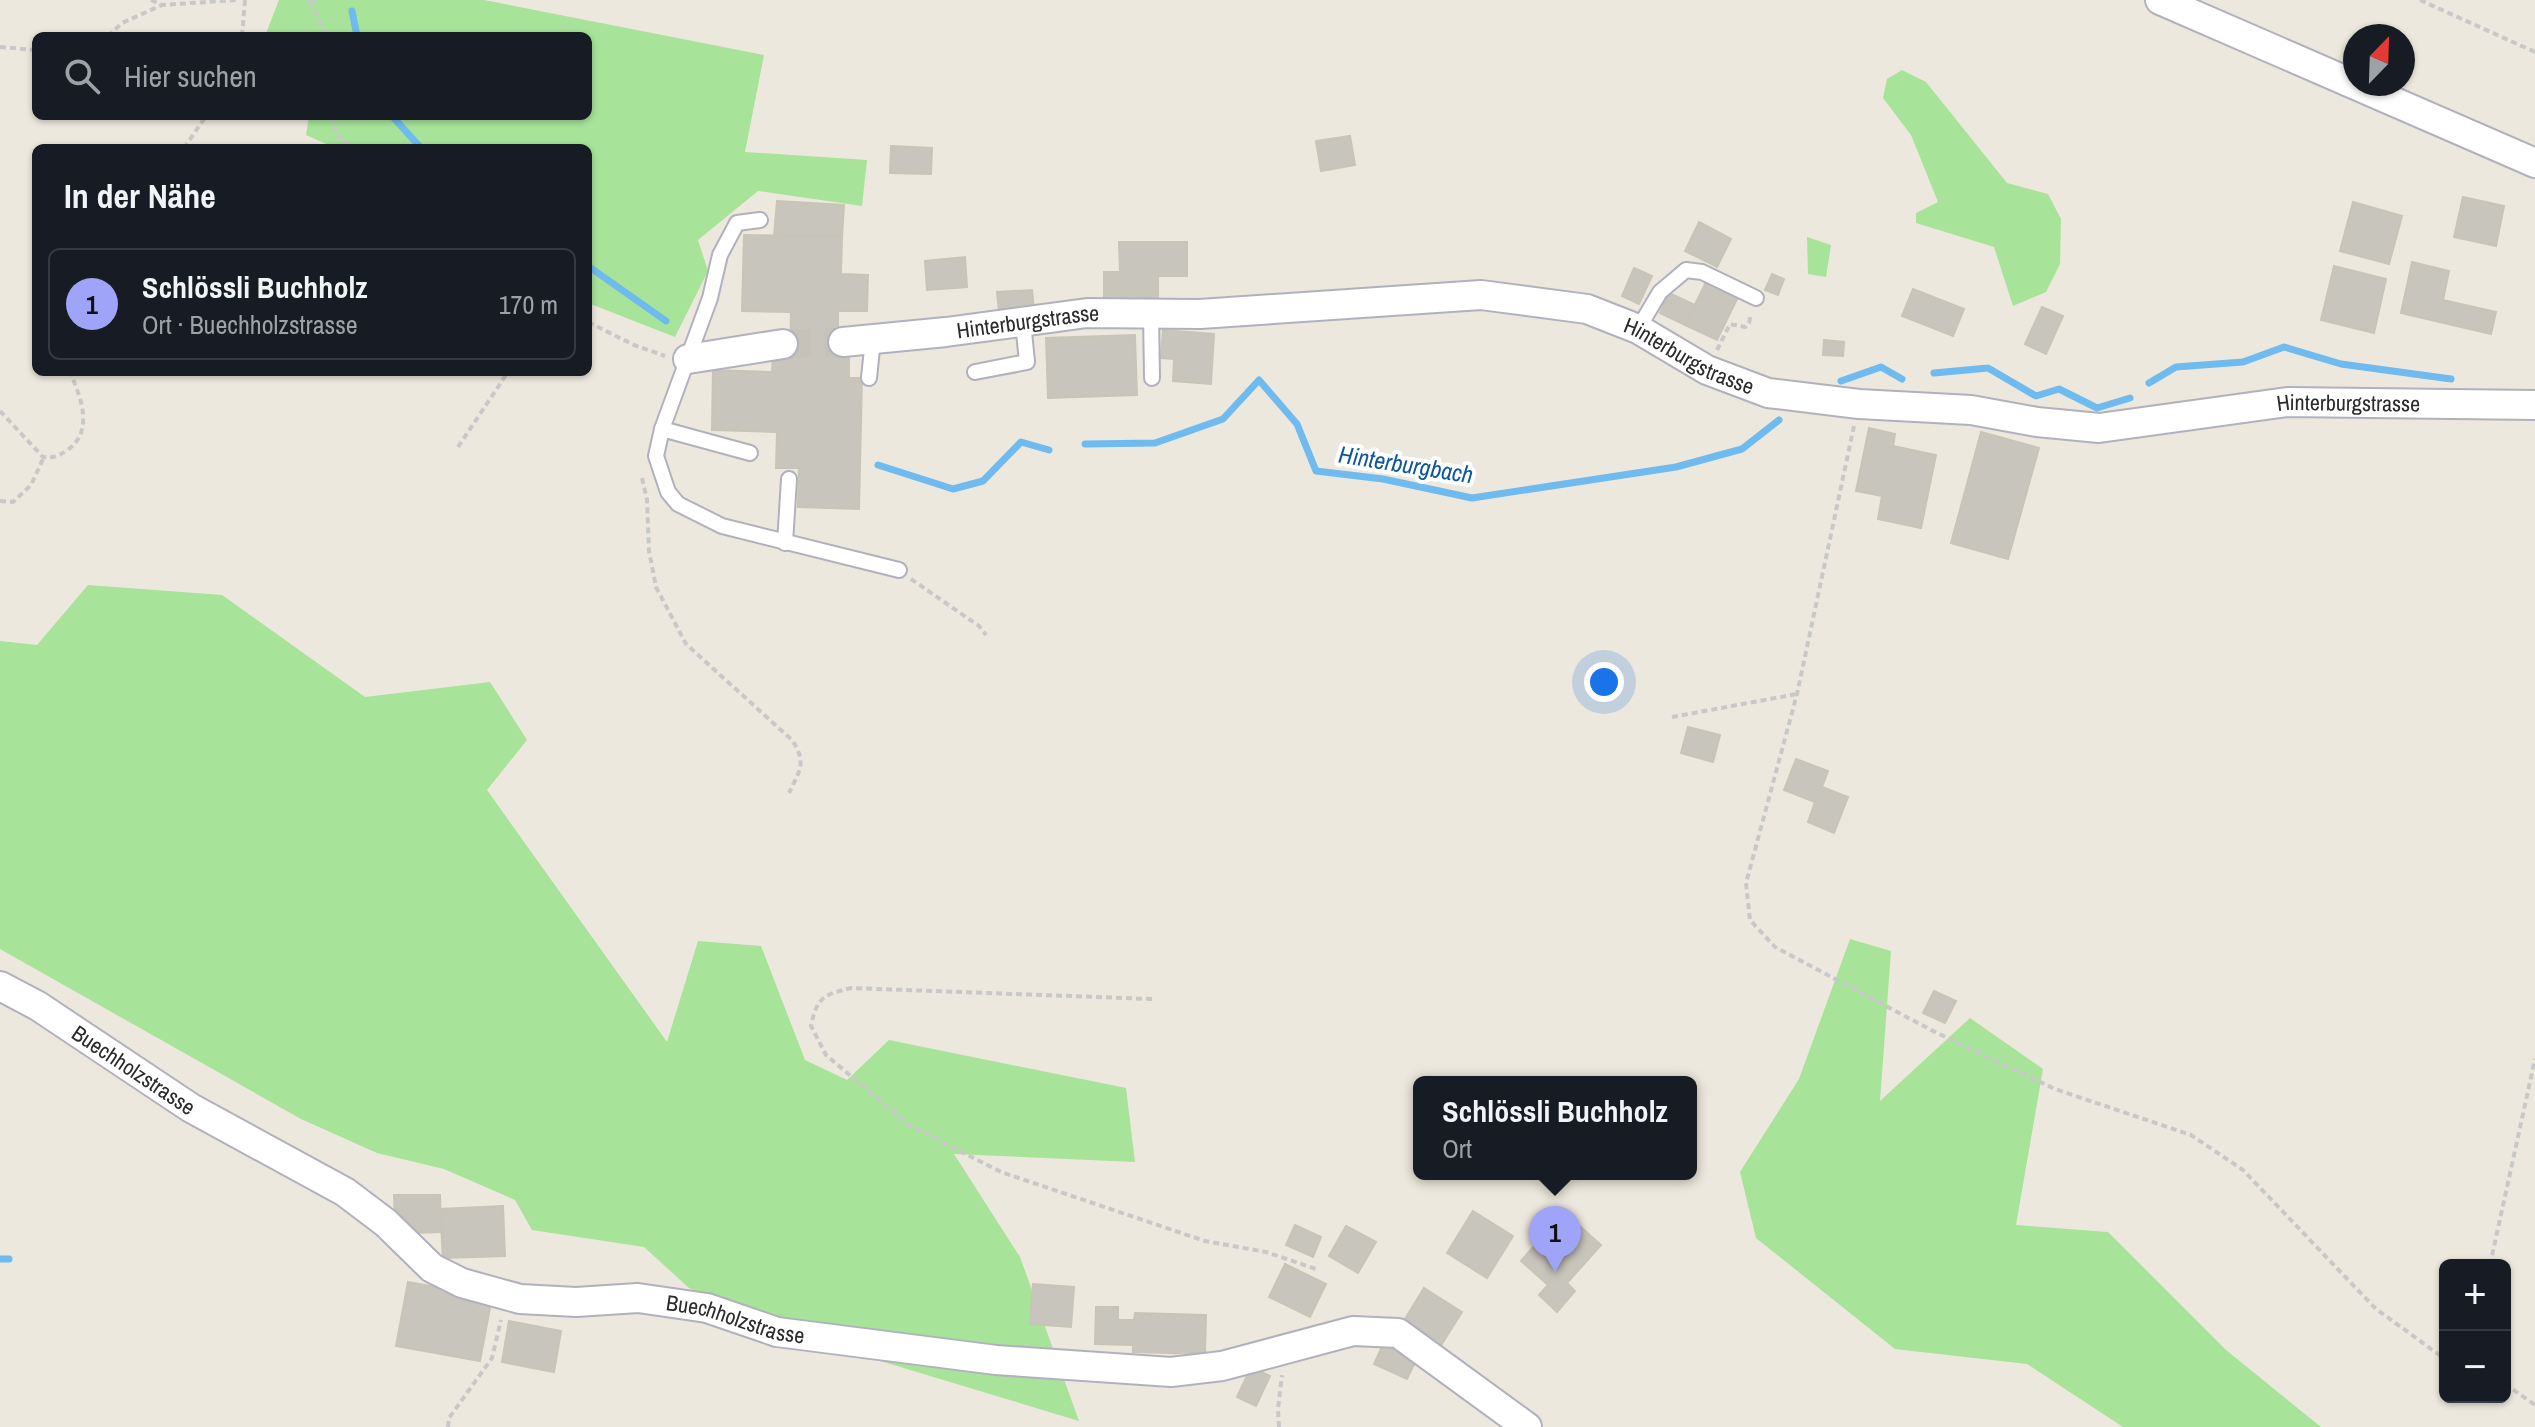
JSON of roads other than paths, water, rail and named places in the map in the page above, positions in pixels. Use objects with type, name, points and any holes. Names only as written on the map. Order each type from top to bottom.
[{"type":"street","points":[[2160,0],[2535,163]]},
{"type":"street","name":"Hinterburgstrasse","points":[[843,342],[1087,313],[1200,314],[1481,295],[1587,309],[1638,329],[1707,370],[1768,393],[1859,404],[1971,410],[2037,422],[2099,428],[2287,402],[2535,405]]},
{"type":"street","points":[[688,359],[783,344]]},
{"type":"street","name":"Buechholzstrasse","points":[[0,986],[38,1006],[191,1108],[345,1192],[386,1223],[432,1268],[462,1283],[520,1299],[576,1302],[638,1298],[707,1308],[777,1332],[996,1360],[1171,1372],[1222,1366],[1353,1331],[1398,1333],[1527,1427]]},
{"type":"lane","points":[[760,220],[737,223],[720,255],[710,298],[662,429],[656,456],[661,477],[678,504],[722,526],[899,570]]},
{"type":"lane","points":[[1638,329],[1660,292],[1686,270],[1702,272],[1756,298]]},
{"type":"lane","points":[[1151,313],[1152,378]]},
{"type":"lane","points":[[975,372],[1027,362],[1023,322]]},
{"type":"lane","points":[[869,378],[873,339]]},
{"type":"lane","points":[[662,429],[750,453]]},
{"type":"lane","points":[[785,543],[789,479]]},
{"type":"waterway","name":"Hinterburgbach","points":[[352,11],[356,32]]},
{"type":"waterway","name":"Hinterburgbach","points":[[396,120],[417,144]]},
{"type":"waterway","name":"Hinterburgbach","points":[[592,269],[666,321]]},
{"type":"waterway","name":"Hinterburgbach","points":[[2149,383],[2176,367],[2243,362],[2284,347],[2341,364],[2451,379]]},
{"type":"waterway","name":"Hinterburgbach","points":[[1841,381],[1881,367],[1902,379]]},
{"type":"waterway","name":"Hinterburgbach","points":[[1934,373],[1988,368],[2036,396],[2059,389],[2097,408],[2130,398]]},
{"type":"waterway","name":"Hinterburgbach","points":[[1085,444],[1155,443],[1223,419],[1259,380],[1297,424],[1316,471],[1383,479],[1472,498],[1676,467],[1742,449],[1779,420]]},
{"type":"waterway","name":"Hinterburgbach","points":[[878,465],[953,489],[983,481],[1021,442],[1049,450]]},
{"type":"waterway","points":[[0,1259],[9,1259]]},
{"type":"tunnel","points":[[783,344],[843,342]]},
{"type":"place","name":"Schlössli Buchholz","points":[[1555,1272]]}]
